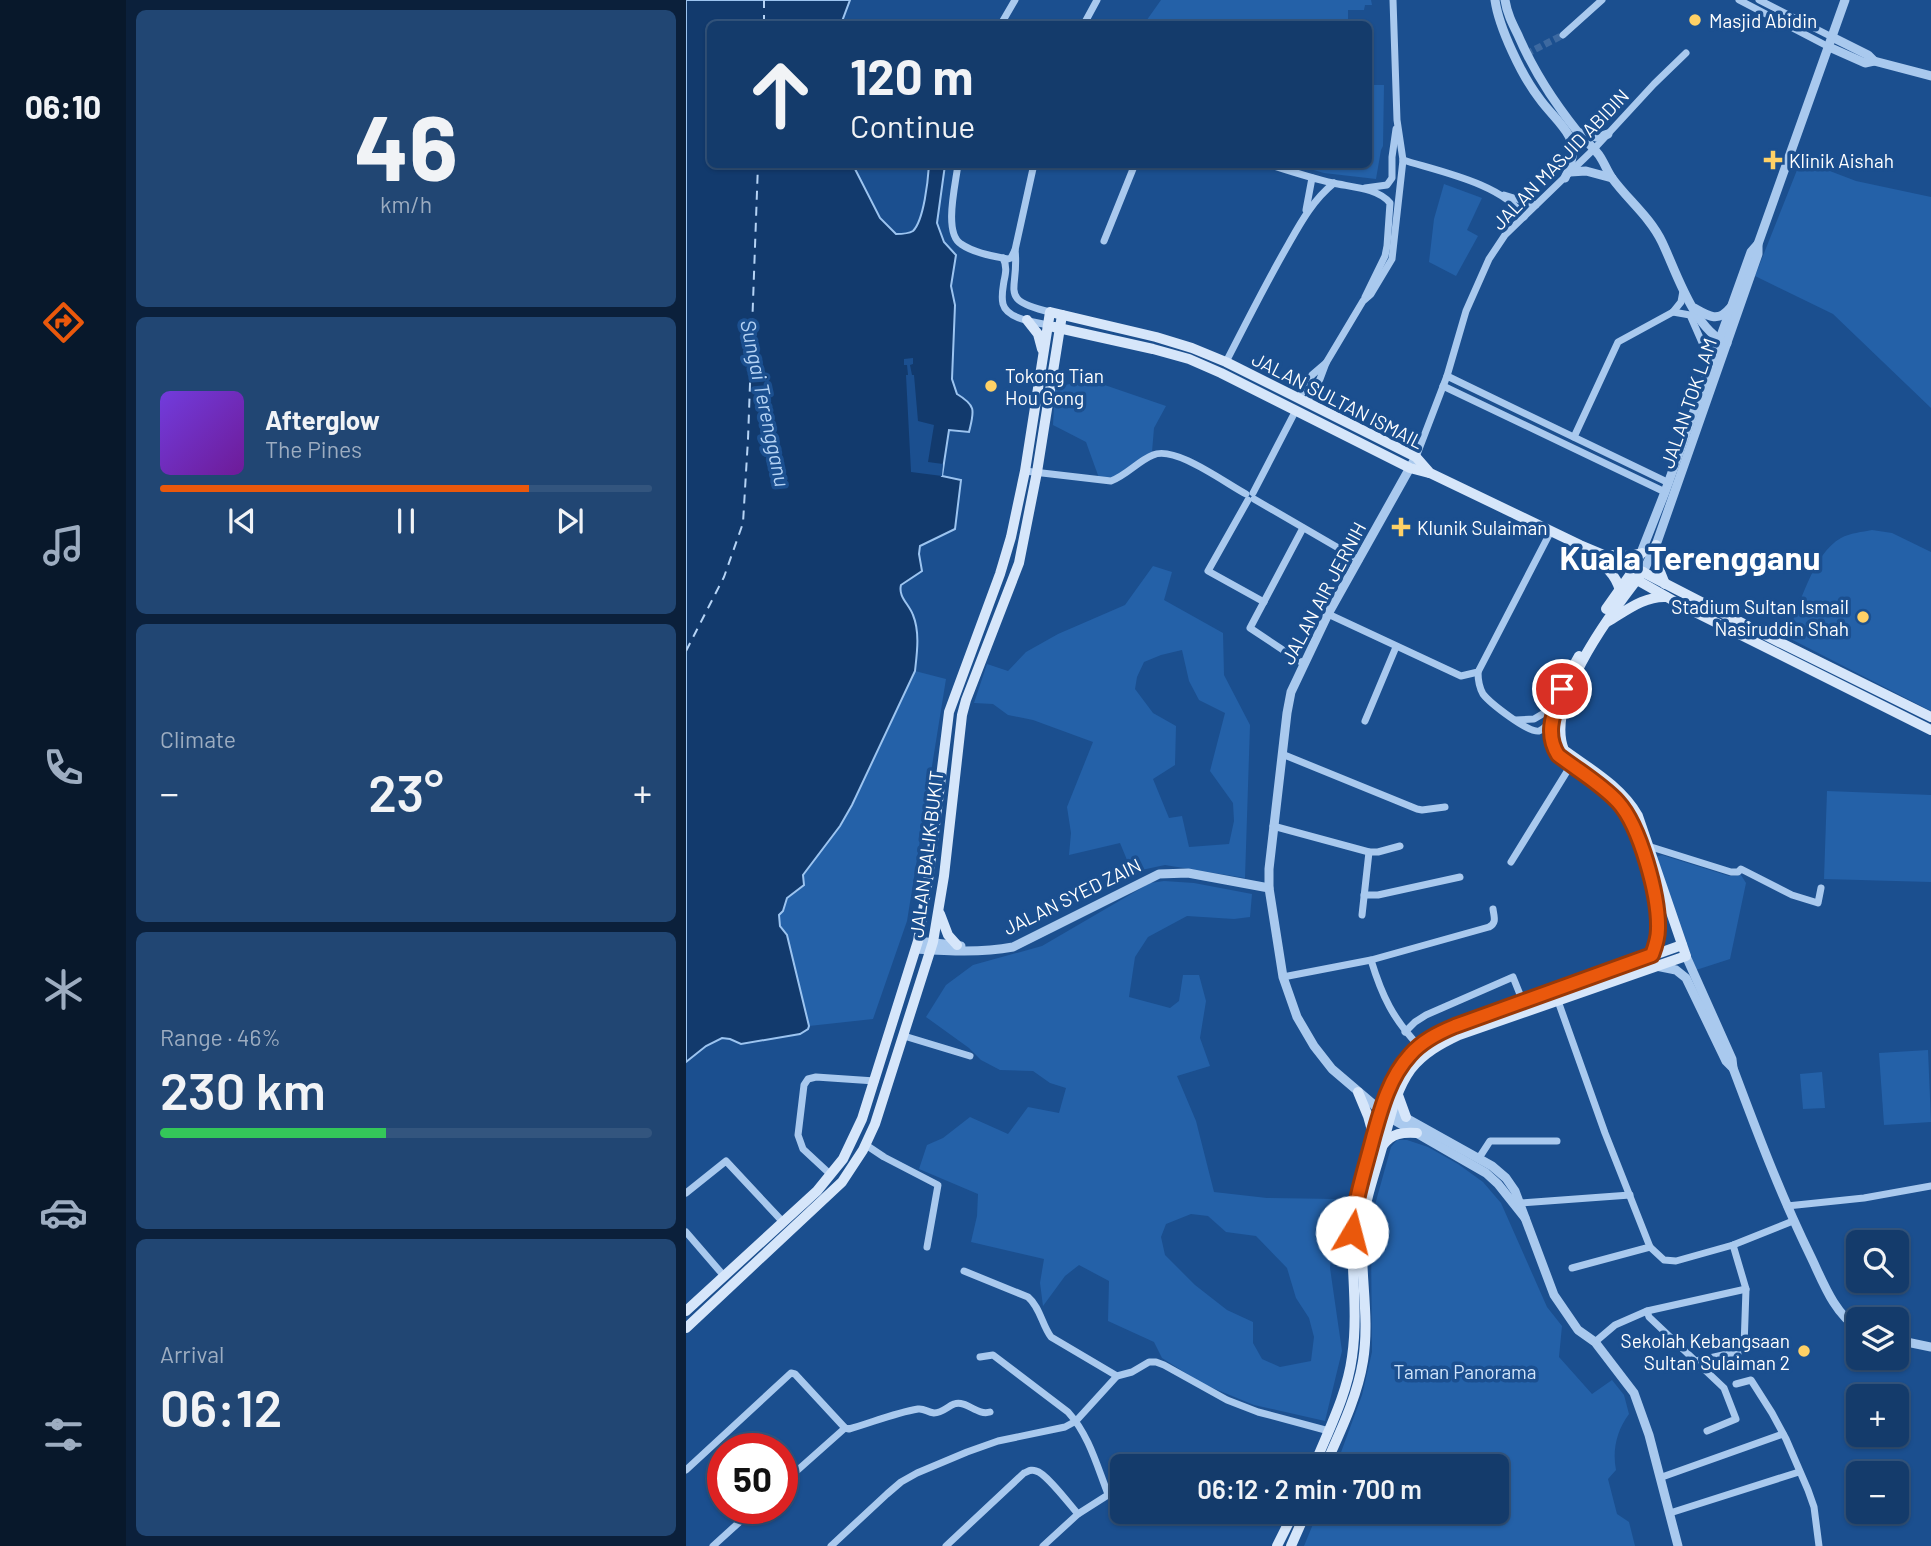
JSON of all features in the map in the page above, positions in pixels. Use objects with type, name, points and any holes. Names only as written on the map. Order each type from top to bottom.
[{"type":"main road","name":"JALAN SULTAN ISMAIL","points":[[1050,312],[1156,337],[1226,362],[1416,457],[1430,473]]},
{"type":"main road","name":"JALAN BALIK BUKIT","points":[[686,1311],[831,1175],[854,1138],[875,1081],[917,945],[929,874],[948,712],[1005,558],[1015,520],[1050,312]]},
{"type":"main road","name":"JALAN BALIK BUKIT","points":[[686,1328],[834,1191],[866,1145],[875,1125],[932,946],[939,910],[962,715],[1019,563],[1037,472],[1062,315]]},
{"type":"main road","points":[[1027,320],[1038,334],[1043,353]]},
{"type":"main road","name":"JALAN SULTAN ISMAIL","points":[[1048,325],[1153,349],[1189,359],[1221,373],[1410,468],[1430,473],[1580,545],[1608,555],[1638,573],[1667,597],[1931,730]]},
{"type":"main road","points":[[1056,351],[1065,341],[1084,333]]},
{"type":"main road","points":[[1580,545],[1612,573],[1621,594]]},
{"type":"main road","points":[[1656,545],[1659,569],[1665,584]]},
{"type":"main road","points":[[1608,555],[1629,556],[1642,553]]},
{"type":"main road","name":"JALAN SULTAN ISMAIL","points":[[1638,573],[1665,584],[1931,718]]},
{"type":"main road","points":[[1638,573],[1597,622],[1569,674],[1555,712],[1550,738],[1558,755],[1616,800],[1627,813],[1652,881],[1658,927],[1653,960]]},
{"type":"main road","points":[[1319,1454],[1348,1381],[1352,1358],[1355,1334],[1352,1232],[1356,1199],[1373,1138],[1378,1107],[1402,1065],[1419,1046],[1455,1026],[1653,960],[1686,956],[1632,805],[1622,794],[1564,750],[1560,740],[1562,709],[1568,693],[1621,594]]},
{"type":"main road","points":[[1605,623],[1645,600],[1655,596],[1667,597]]},
{"type":"main road","points":[[939,910],[948,935],[957,945]]},
{"type":"main road","points":[[1330,1454],[1352,1404],[1364,1359],[1366,1336],[1362,1232],[1366,1201],[1391,1114],[1411,1070],[1441,1043],[1558,1001],[1682,945]]},
{"type":"main road","points":[[1358,1092],[1373,1138]]},
{"type":"main road","points":[[1398,1094],[1406,1117]]},
{"type":"main road","points":[[1383,1146],[1393,1136],[1406,1132],[1417,1133]]},
{"type":"main road","points":[[1277,1546],[1288,1524]]},
{"type":"main road","points":[[1291,1546],[1301,1524]]},
{"type":"street","points":[[1003,21],[1015,0]]},
{"type":"street","points":[[1086,21],[1097,0]]},
{"type":"street","points":[[1363,301],[1371,294],[1392,259],[1403,160],[1397,120],[1393,0]]},
{"type":"street","points":[[1495,0],[1496,10],[1535,94],[1574,134],[1594,149],[1612,178],[1656,232],[1692,307],[1711,332],[1723,342]]},
{"type":"street","points":[[1505,0],[1506,10],[1526,54],[1574,134],[1568,175],[1586,171],[1612,178]]},
{"type":"street","points":[[1563,35],[1602,0]]},
{"type":"street","points":[[1739,0],[1831,44],[1842,42]]},
{"type":"street","points":[[1759,0],[1865,63],[1874,61],[1931,76]]},
{"type":"street","name":"JALAN TOK LAM","points":[[1638,573],[1656,545],[1723,342],[1758,254],[1758,244],[1845,0]]},
{"type":"street","points":[[1837,25],[1837,33],[1842,42],[1874,61]]},
{"type":"street","name":"JALAN MASJID ABIDIN","points":[[1416,457],[1447,376],[1466,311],[1489,259],[1506,235],[1686,53]]},
{"type":"street","points":[[1824,61],[1846,54]]},
{"type":"street","points":[[1361,188],[1387,185],[1392,178],[1397,120]]},
{"type":"street","points":[[1574,134],[1594,137],[1608,134]]},
{"type":"street","points":[[1403,160],[1471,182],[1497,194],[1515,205],[1524,218]]},
{"type":"street","points":[[958,168],[950,228],[955,240],[972,250],[1003,258],[1011,258],[1015,250],[1033,168]]},
{"type":"street","points":[[1104,241],[1133,168]]},
{"type":"street","points":[[1281,168],[1312,178],[1361,188],[1387,198],[1391,208],[1385,256],[1363,301],[1326,363],[1312,375],[1303,400]]},
{"type":"street","points":[[1304,217],[1312,178]]},
{"type":"street","points":[[1226,362],[1304,217],[1318,196],[1334,183]]},
{"type":"street","points":[[1497,194],[1536,205]]},
{"type":"street","name":"JALAN TOK LAM","points":[[1638,573],[1642,553],[1711,364],[1723,342],[1751,252],[1758,244]]},
{"type":"street","points":[[1015,250],[1013,287],[1016,299],[1050,312]]},
{"type":"street","points":[[1003,258],[1006,269],[1002,295],[1004,307],[1009,313],[1048,325]]},
{"type":"street","points":[[1574,437],[1618,342],[1673,312],[1681,302],[1683,291]]},
{"type":"street","points":[[1692,307],[1718,317],[1732,307]]},
{"type":"street","points":[[1673,312],[1690,315],[1711,364]]},
{"type":"street","points":[[1447,376],[1574,437],[1667,488]]},
{"type":"street","points":[[1443,386],[1570,447],[1667,488]]},
{"type":"street","points":[[1264,602],[1208,571],[1296,410]]},
{"type":"street","points":[[1025,471],[1111,481],[1149,456],[1157,453],[1175,454],[1359,560]]},
{"type":"street","name":"JALAN AIR JERNIH","points":[[1391,1114],[1358,1092],[1332,1069],[1307,1036],[1283,977],[1269,888],[1273,826],[1289,702],[1328,614],[1416,457]]},
{"type":"street","points":[[1303,528],[1250,628],[1304,664]]},
{"type":"street","points":[[1550,531],[1478,672],[1480,689],[1485,696],[1528,728],[1538,731],[1546,726],[1555,712]]},
{"type":"street","points":[[1328,614],[1461,676],[1478,672]]},
{"type":"street","points":[[1365,721],[1396,647]]},
{"type":"street","points":[[1516,720],[1534,719],[1555,712]]},
{"type":"street","points":[[1282,754],[1417,809],[1445,807]]},
{"type":"street","points":[[1511,862],[1571,765]]},
{"type":"street","points":[[1273,826],[1369,852],[1401,846]]},
{"type":"street","points":[[1648,846],[1731,872],[1741,869],[1792,895],[1818,903],[1821,888]]},
{"type":"street","points":[[1362,915],[1369,852]]},
{"type":"street","name":"JALAN SYED ZAIN","points":[[932,946],[957,952],[1013,947],[1159,874],[1188,873],[1269,888]]},
{"type":"street","points":[[1364,895],[1378,895],[1460,877]]},
{"type":"street","points":[[1283,977],[1371,960],[1489,927],[1495,921],[1493,909]]},
{"type":"street","points":[[917,945],[957,945],[972,950]]},
{"type":"street","points":[[1686,956],[1732,1059],[1733,1068],[1793,1221],[1833,1300],[1846,1318]]},
{"type":"street","points":[[1371,960],[1390,1011],[1419,1046]]},
{"type":"street","points":[[1653,960],[1686,978],[1726,1061],[1733,1068]]},
{"type":"street","points":[[1405,1032],[1426,1015],[1513,977],[1523,1002]]},
{"type":"street","points":[[1558,1001],[1605,1133],[1650,1247],[1664,1260],[1676,1261],[1733,1245],[1793,1221]]},
{"type":"street","points":[[904,1035],[970,1056]]},
{"type":"street","points":[[831,1175],[803,1149],[800,1142],[798,1135],[804,1085],[808,1079],[816,1077],[875,1081]]},
{"type":"street","points":[[1391,1114],[1406,1117],[1479,1157],[1506,1178],[1520,1203],[1554,1295],[1578,1330],[1595,1342],[1634,1393],[1662,1477],[1678,1546]]},
{"type":"street","points":[[1391,1114],[1417,1133],[1486,1173],[1525,1217]]},
{"type":"street","points":[[1479,1157],[1490,1141],[1557,1140]]},
{"type":"street","points":[[866,1145],[938,1185],[927,1247]]},
{"type":"street","points":[[686,1193],[726,1161],[783,1222]]},
{"type":"street","points":[[1787,1206],[1864,1198],[1931,1186]]},
{"type":"street","points":[[1520,1203],[1630,1195]]},
{"type":"street","points":[[686,1232],[724,1276]]},
{"type":"street","points":[[1696,1361],[1744,1349],[1746,1289],[1733,1245]]},
{"type":"street","points":[[1573,1268],[1650,1247]]},
{"type":"street","points":[[964,1271],[1028,1297],[1035,1304],[1051,1337],[1117,1376]]},
{"type":"street","points":[[1595,1342],[1615,1325],[1647,1311],[1746,1289]]},
{"type":"street","points":[[1647,1311],[1649,1317],[1724,1388],[1736,1417],[1735,1421],[1707,1432]]},
{"type":"street","points":[[1909,1342],[1931,1347]]},
{"type":"street","points":[[980,1357],[993,1355],[1058,1404],[1076,1421],[1087,1439],[1108,1494],[1078,1514],[1043,1546]]},
{"type":"street","points":[[831,1546],[901,1482],[998,1441],[1065,1427],[1076,1421],[1117,1376],[1132,1372],[1149,1362],[1156,1362],[1227,1400],[1258,1412],[1328,1431]]},
{"type":"street","points":[[686,1470],[791,1373],[795,1374],[845,1428],[853,1429],[860,1424],[921,1408],[935,1413],[954,1404],[965,1405],[981,1414],[990,1412]]},
{"type":"street","points":[[1736,1384],[1751,1380],[1783,1434],[1814,1507],[1819,1546]]},
{"type":"street","points":[[798,1470],[845,1428]]},
{"type":"street","points":[[1662,1477],[1783,1434]]},
{"type":"street","points":[[946,1546],[1024,1472],[1034,1470],[1044,1476],[1078,1514]]},
{"type":"street","points":[[1670,1513],[1799,1472]]},
{"type":"street","points":[[713,1546],[737,1524]]},
{"type":"green space","points":[[1161,0],[1371,0],[1372,5],[1365,5],[1364,10],[1348,10],[1348,21],[1146,21]]},
{"type":"green space","points":[[1372,85],[1384,85],[1383,146],[1376,179],[1324,173],[1306,168],[1372,168]]},
{"type":"green space","points":[[1801,160],[1856,181],[1931,197],[1931,408],[1833,314],[1755,276]]},
{"type":"green space","points":[[1444,184],[1482,198],[1467,230],[1478,236],[1456,276],[1429,262],[1434,219]]},
{"type":"green space","points":[[1090,380],[1166,406],[1154,428],[1152,452],[1115,477],[1099,478],[1086,442],[1053,425],[1055,387]]},
{"type":"green space","name":"Stadium Sultan Ismail Nasiruddin Shah","points":[[1872,530],[1892,533],[1931,552],[1931,711],[1787,637],[1808,583],[1822,556],[1841,538]]},
{"type":"green space","points":[[1153,566],[1172,572],[1164,600],[1223,633],[1224,675],[1250,725],[1245,878],[1165,865],[1132,872],[1120,843],[1069,855],[1071,833],[1067,807],[1093,742],[1033,720],[1008,715],[993,704],[974,703],[987,664],[1008,671],[1026,652],[1058,634],[1125,605]],"holes":[[[1182,650],[1189,681],[1199,700],[1225,713],[1210,771],[1233,803],[1234,821],[1229,844],[1189,847],[1182,816],[1169,818],[1153,779],[1175,765],[1176,726],[1153,713],[1135,689],[1137,677],[1144,662]]]},
{"type":"green space","points":[[915,671],[946,679],[907,921],[873,1019],[809,1026],[794,964],[778,917],[787,898],[804,885],[803,875],[840,826],[852,805]]},
{"type":"green space","points":[[1827,791],[1931,795],[1931,882],[1824,879]]},
{"type":"green space","points":[[1662,855],[1729,876],[1741,875],[1746,883],[1730,959],[1696,970],[1655,857]]},
{"type":"green space","points":[[1150,883],[1194,883],[1252,894],[1250,917],[1234,919],[1187,916],[1148,937],[1135,957],[1129,997],[1170,1008],[1179,1001],[1183,975],[1199,975],[1206,1001],[1200,1038],[1210,1066],[1177,1076],[1196,1121],[1214,1192],[1267,1198],[1335,1199],[1330,1268],[1342,1351],[1325,1421],[1254,1405],[1203,1384],[1162,1358],[1154,1342],[1108,1321],[1109,1281],[1079,1265],[1065,1276],[1043,1306],[1040,1283],[1044,1259],[971,1242],[977,1216],[978,1194],[919,1169],[927,1145],[943,1138],[970,1117],[1008,1134],[1028,1107],[1059,1113],[1066,1088],[1050,1083],[1033,1071],[1000,1070],[981,1060],[926,1017],[946,985],[973,965],[1042,946]],"holes":[[[1191,1214],[1208,1216],[1226,1232],[1256,1236],[1287,1268],[1296,1298],[1309,1318],[1314,1337],[1311,1361],[1280,1367],[1262,1359],[1253,1343],[1253,1322],[1227,1310],[1195,1285],[1165,1255],[1161,1237],[1166,1224]]]},
{"type":"green space","points":[[1928,1050],[1931,1122],[1884,1125],[1879,1053]]},
{"type":"green space","points":[[1822,1072],[1825,1108],[1803,1109],[1800,1074]]},
{"type":"green space","name":"Taman Panorama","points":[[1397,1140],[1407,1140],[1428,1147],[1483,1182],[1501,1203],[1547,1307],[1562,1326],[1559,1357],[1592,1394],[1612,1380],[1624,1395],[1629,1414],[1617,1440],[1616,1470],[1608,1479],[1617,1514],[1629,1522],[1635,1546],[1304,1546],[1313,1524],[1509,1524],[1509,1454],[1340,1454],[1362,1395],[1372,1352],[1373,1212],[1391,1147]]},
{"type":"water","name":"Sungai Terengganu","points":[[686,0],[850,0],[842,21],[707,21],[707,168],[855,168],[880,218],[896,234],[905,234],[913,231],[920,218],[929,168],[945,168],[937,223],[944,242],[956,255],[951,286],[955,305],[952,379],[957,394],[968,402],[973,414],[969,432],[949,430],[942,476],[961,480],[955,529],[920,546],[922,571],[901,585],[900,589],[917,628],[915,671],[852,805],[840,826],[803,875],[804,885],[787,898],[779,915],[780,926],[787,935],[808,1029],[800,1034],[741,1044],[722,1038],[706,1046],[686,1062]]},
{"type":"pier","points":[[913,358],[913,364],[910,365],[914,375],[918,421],[934,425],[928,462],[943,464],[942,476],[911,472],[908,375],[904,359]]},
{"type":"ferry route","points":[[764,0],[764,21]]},
{"type":"ferry route","points":[[686,651],[724,577],[743,523],[758,168]]},
{"type":"tunnel","points":[[1526,54],[1563,35]]},
{"type":"place","name":"Masjid Abidin","points":[[1695,20]]},
{"type":"place","name":"Klinik Aishah","points":[[1773,160]]},
{"type":"place","name":"Tokong Tian Hou Gong","points":[[991,386]]},
{"type":"place","name":"Klunik Sulaiman","points":[[1401,527]]},
{"type":"place","name":"Stadium Sultan Ismail Nasiruddin Shah","points":[[1863,617]]},
{"type":"place","name":"Sekolah Kebangsaan Sultan Sulaiman 2","points":[[1804,1351]]},
{"type":"district","name":"Kuala Terengganu","points":[[1690,557]]},
{"type":"route","points":[[1352,1232],[1356,1199],[1382,1105],[1402,1065],[1419,1046],[1455,1026],[1652,955],[1658,936],[1652,881],[1627,813],[1616,800],[1558,755],[1553,747],[1550,732],[1562,689]]}]
